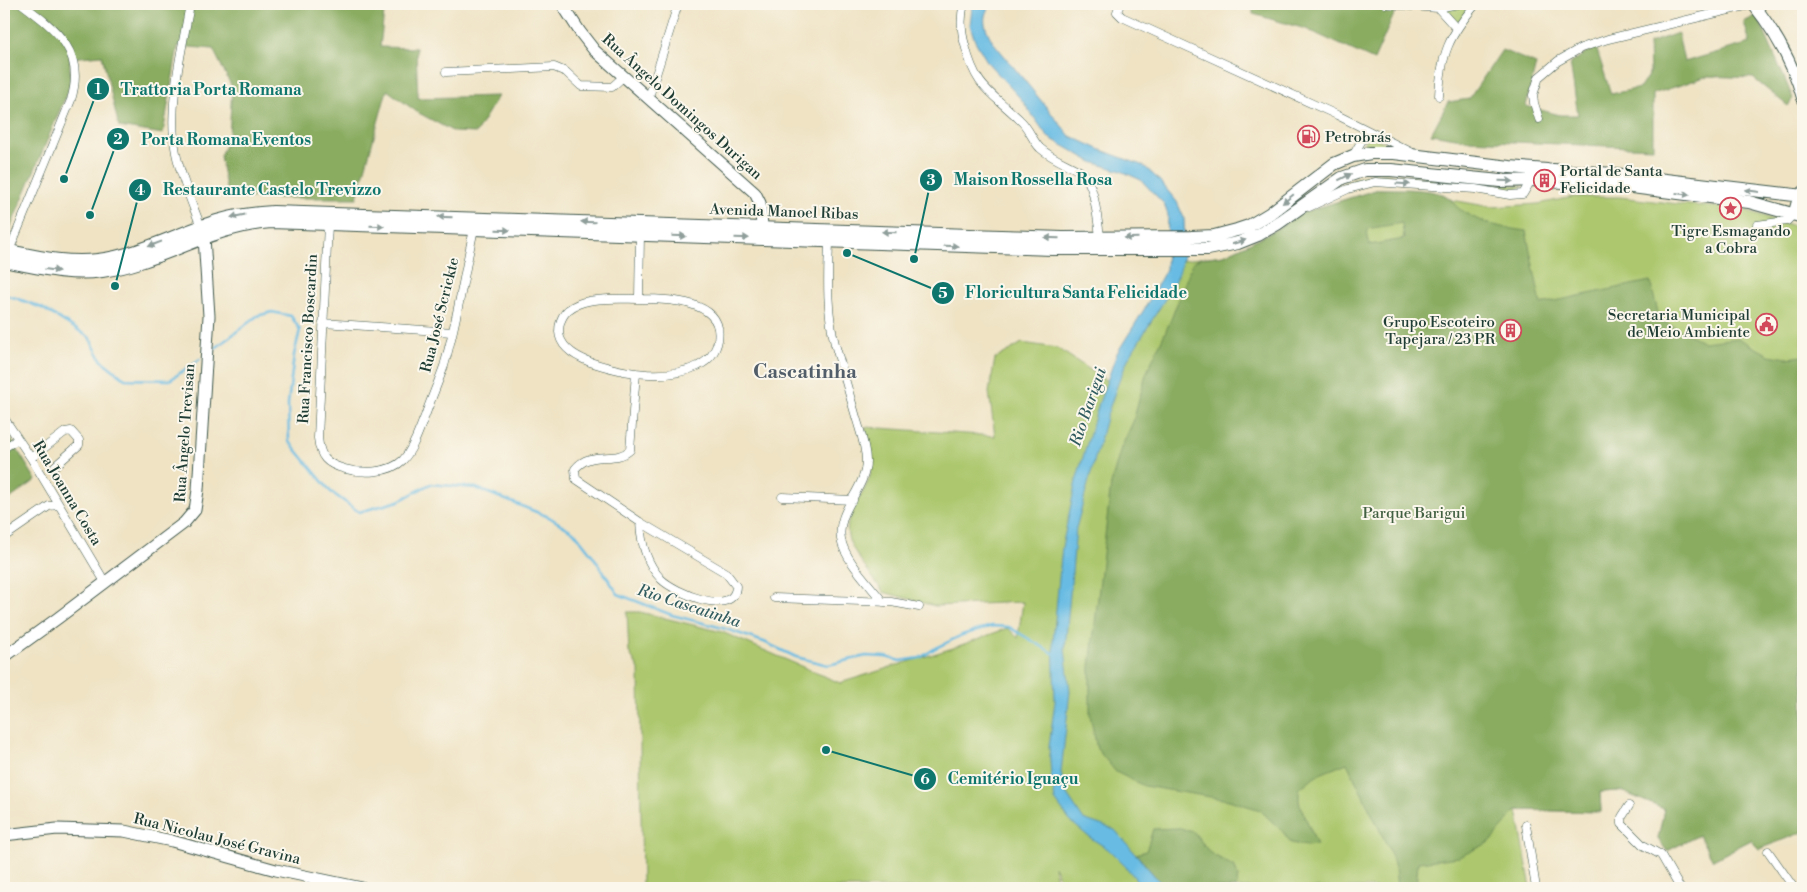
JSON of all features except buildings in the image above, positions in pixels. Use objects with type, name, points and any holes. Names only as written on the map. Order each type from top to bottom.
[{"type":"main road","name":"Avenida Manoel Ribas","points":[[1191,243],[1249,226],[1270,214],[1329,167],[1353,156],[1382,152],[1510,167],[1544,177],[1749,202],[1799,215]]},
{"type":"main road","name":"Avenida Manoel Ribas","points":[[203,232],[244,214],[273,212],[672,225],[763,233],[829,242],[1073,250],[1085,245],[1098,244],[1191,243],[1218,248],[1248,240],[1269,229],[1342,178],[1365,170],[1391,170],[1487,180],[1614,174],[1802,195]]},
{"type":"main road","points":[[285,222],[310,219],[313,213]]},
{"type":"main road","points":[[328,224],[332,218],[357,214]]},
{"type":"main road","points":[[454,228],[464,224],[467,218]]},
{"type":"main road","points":[[474,229],[478,223],[494,219]]},
{"type":"main road","name":"Avenida Manoel Ribas","points":[[5,254],[67,261],[100,260],[128,254],[203,232],[245,225],[285,222],[640,235],[763,233],[1102,244]]},
{"type":"main road","points":[[595,233],[622,229],[626,227],[626,223]]},
{"type":"main road","points":[[640,235],[642,231],[648,228],[672,225]]},
{"type":"street","points":[[5,254],[71,100],[75,80],[73,61],[64,42],[54,30],[22,4]]},
{"type":"street","points":[[190,4],[175,94],[174,135],[181,171],[203,232]]},
{"type":"street","name":"Rua Ângelo Domingos Durigan","points":[[562,4],[587,41],[755,193],[760,203],[763,233]]},
{"type":"street","points":[[649,98],[678,4]]},
{"type":"street","points":[[964,4],[962,12],[964,40],[976,77],[988,92],[1024,124],[1041,148],[1087,177],[1102,244]]},
{"type":"street","points":[[1120,4],[1117,12],[1122,17],[1328,110],[1420,156]]},
{"type":"street","points":[[1386,4],[1438,8],[1458,4]]},
{"type":"street","points":[[1439,96],[1442,59],[1456,28],[1476,4]]},
{"type":"street","points":[[1539,119],[1533,95],[1538,77],[1558,61],[1581,48],[1608,39],[1754,4],[1784,50],[1797,78],[1803,99]]},
{"type":"street","points":[[1438,8],[1456,28]]},
{"type":"street","points":[[446,72],[554,67],[566,72],[581,86],[599,88],[612,87],[624,76]]},
{"type":"street","points":[[1353,156],[1367,130]]},
{"type":"street","points":[[1757,225],[1787,221],[1799,215],[1796,204],[1802,195]]},
{"type":"street","name":"Rua Francisco Boscardin","points":[[321,454],[318,430],[328,224]]},
{"type":"street","name":"Rua José Scrickte","points":[[321,454],[324,459],[338,467],[356,471],[378,471],[395,466],[402,461],[414,444],[441,373],[452,332],[474,229]]},
{"type":"street","name":"Rua Ângelo Trevisan","points":[[4,656],[184,523],[195,510],[198,490],[207,342],[208,291],[203,232]]},
{"type":"street","points":[[639,299],[640,235]]},
{"type":"street","points":[[829,242],[829,313],[866,461],[863,480],[841,521],[841,541],[849,558],[883,602]]},
{"type":"street","points":[[639,299],[674,300],[697,306],[708,312],[717,328],[718,339],[715,350],[699,366],[672,373],[636,373],[618,370],[586,360],[566,347],[561,341],[561,320],[565,312],[573,305],[601,300],[639,299]]},
{"type":"street","points":[[323,323],[452,332]]},
{"type":"street","points":[[636,373],[630,450],[619,455],[586,459],[575,469],[576,480],[640,522],[726,573],[736,586],[736,592],[733,597],[726,601],[701,599],[670,586],[660,578],[644,553],[640,522]]},
{"type":"street","name":"Rua Joanna Costa","points":[[4,418],[31,458],[104,582]]},
{"type":"street","points":[[31,458],[65,432],[71,431],[79,440],[79,445],[55,466]]},
{"type":"street","points":[[4,448],[18,438]]},
{"type":"street","points":[[782,498],[853,500]]},
{"type":"street","points":[[4,537],[49,506],[58,505]]},
{"type":"street","points":[[774,598],[883,602],[919,607]]},
{"type":"street","points":[[1628,806],[1622,817],[1622,824],[1643,845],[1661,854],[1680,888]]},
{"type":"street","points":[[1526,825],[1536,888]]},
{"type":"street","name":"Rua Nicolau José Gravina","points":[[4,834],[57,829],[131,832],[181,843],[276,870],[362,888]]},
{"type":"street","points":[[1768,851],[1794,888]]},
{"type":"green space","points":[[4,4],[235,4],[246,6],[247,4],[385,4],[380,47],[416,48],[418,98],[498,96],[476,133],[454,132],[417,112],[387,90],[357,198],[228,198],[220,156],[229,137],[232,87],[213,49],[178,46],[163,134],[119,127],[102,55],[70,58],[70,86],[6,238],[4,238]]},
{"type":"green space","points":[[1253,4],[1353,4],[1395,12],[1374,60],[1306,29],[1253,14]]},
{"type":"green space","points":[[1474,4],[1456,24],[1442,9]]},
{"type":"green space","points":[[1757,15],[1793,98],[1788,106],[1753,78],[1708,76],[1653,94],[1653,148],[1468,140],[1431,134],[1448,102],[1469,99],[1502,50],[1536,64],[1526,106],[1560,115],[1578,115],[1570,63],[1596,47],[1611,94],[1640,88],[1650,72],[1649,43],[1678,33],[1684,62],[1750,43],[1744,22]]},
{"type":"green space","points":[[1366,137],[1372,137],[1389,146],[1362,148]]},
{"type":"green space","points":[[1378,174],[1523,186],[1517,190],[1510,191],[1381,178],[1355,182],[1325,195],[1350,181]]},
{"type":"green space","name":"Parque Barigui","points":[[1379,189],[1413,190],[1443,194],[1452,200],[1491,207],[1538,204],[1573,197],[1620,197],[1742,209],[1803,229],[1803,831],[1759,849],[1751,840],[1713,860],[1699,835],[1667,851],[1658,839],[1664,809],[1621,791],[1600,792],[1601,812],[1517,810],[1531,888],[1064,888],[1054,866],[1056,888],[642,888],[639,669],[629,652],[627,612],[640,612],[722,632],[840,683],[953,648],[1008,628],[1018,638],[1023,602],[935,606],[883,592],[855,552],[849,540],[847,530],[851,513],[868,481],[872,467],[865,427],[995,436],[989,392],[995,359],[1022,343],[1057,348],[1113,385],[1175,261],[1224,255],[1270,233],[1304,212]]},
{"type":"green space","name":"Parque Barigui","points":[[1379,189],[1412,189],[1438,193],[1447,196],[1459,208],[1476,219],[1501,227],[1526,231],[1541,304],[1650,281],[1660,320],[1704,342],[1738,338],[1769,355],[1787,358],[1803,356],[1803,832],[1759,849],[1751,840],[1713,860],[1699,835],[1667,851],[1658,839],[1664,809],[1621,791],[1600,792],[1601,812],[1517,810],[1490,842],[1459,857],[1418,862],[1416,888],[1397,888],[1395,867],[1389,849],[1347,763],[1315,776],[1299,789],[1299,802],[1317,845],[1306,846],[1291,843],[1283,832],[1260,810],[1229,800],[1144,786],[1116,772],[1097,749],[1090,715],[1090,667],[1111,484],[1121,448],[1133,422],[1146,374],[1170,322],[1193,262],[1201,258],[1224,255],[1270,233],[1304,212]],"holes":[[[1402,223],[1404,239],[1369,245],[1367,229]]]},
{"type":"green space","points":[[4,428],[36,480],[4,503]]},
{"type":"green space","points":[[1180,828],[1194,832],[1210,853],[1235,867],[1238,877],[1236,888],[1165,888],[1136,854],[1146,851],[1153,829]]},
{"type":"water","points":[[973,4],[991,4],[986,14],[985,23],[993,42],[1070,136],[1144,166],[1159,180],[1177,202],[1184,218],[1185,247],[1180,270],[1170,291],[1128,359],[1117,386],[1106,418],[1076,528],[1065,649],[1070,691],[1061,772],[1065,792],[1083,819],[1115,830],[1165,888],[1143,888],[1108,849],[1089,837],[1070,821],[1055,800],[1049,747],[1055,701],[1053,641],[1062,547],[1076,481],[1099,403],[1117,353],[1145,308],[1166,269],[1168,215],[1164,204],[1141,180],[1121,171],[1092,162],[1048,137],[1021,99],[988,63],[975,41],[970,25]]},
{"type":"waterway","name":"Rio Cascatinha","points":[[4,295],[42,308],[89,337],[102,361],[125,379],[170,380],[200,359]]},
{"type":"waterway","name":"Rio Cascatinha","points":[[213,350],[257,316],[272,312],[291,316],[300,330],[294,355],[288,404],[289,441],[331,492],[359,512],[399,501],[430,484],[476,488],[549,517],[575,533],[618,594],[672,615],[723,628],[764,642],[796,657],[828,665],[866,656],[886,657],[900,661],[920,658],[962,635],[992,626],[1009,627],[1056,655]]},
{"type":"place","name":"Petrobrás","points":[[1309,137]]},
{"type":"place","name":"Trattoria Porta Romana","points":[[64,179]]},
{"type":"place","name":"Portal de Santa Felicidade","points":[[1544,180]]},
{"type":"place","name":"Tigre Esmagando a Cobra","points":[[1731,208]]},
{"type":"place","name":"Porta Romana Eventos","points":[[90,215]]},
{"type":"place","name":"Floricultura Santa Felicidade","points":[[847,253]]},
{"type":"place","name":"Maison Rossella Rosa","points":[[914,259]]},
{"type":"place","name":"Restaurante Castelo Trevizzo","points":[[115,286]]},
{"type":"place","name":"Secretaria Municipal de Meio Ambiente","points":[[1766,324]]},
{"type":"place","name":"Grupo Escoteiro Tapejara / 23 PR","points":[[1511,331]]},
{"type":"place","name":"Cemitério Iguaçu","points":[[826,750]]},
{"type":"district","name":"Cascatinha","points":[[805,372]]},
{"type":"water label","name":"Rio Barigui","points":[[1088,407]]}]
